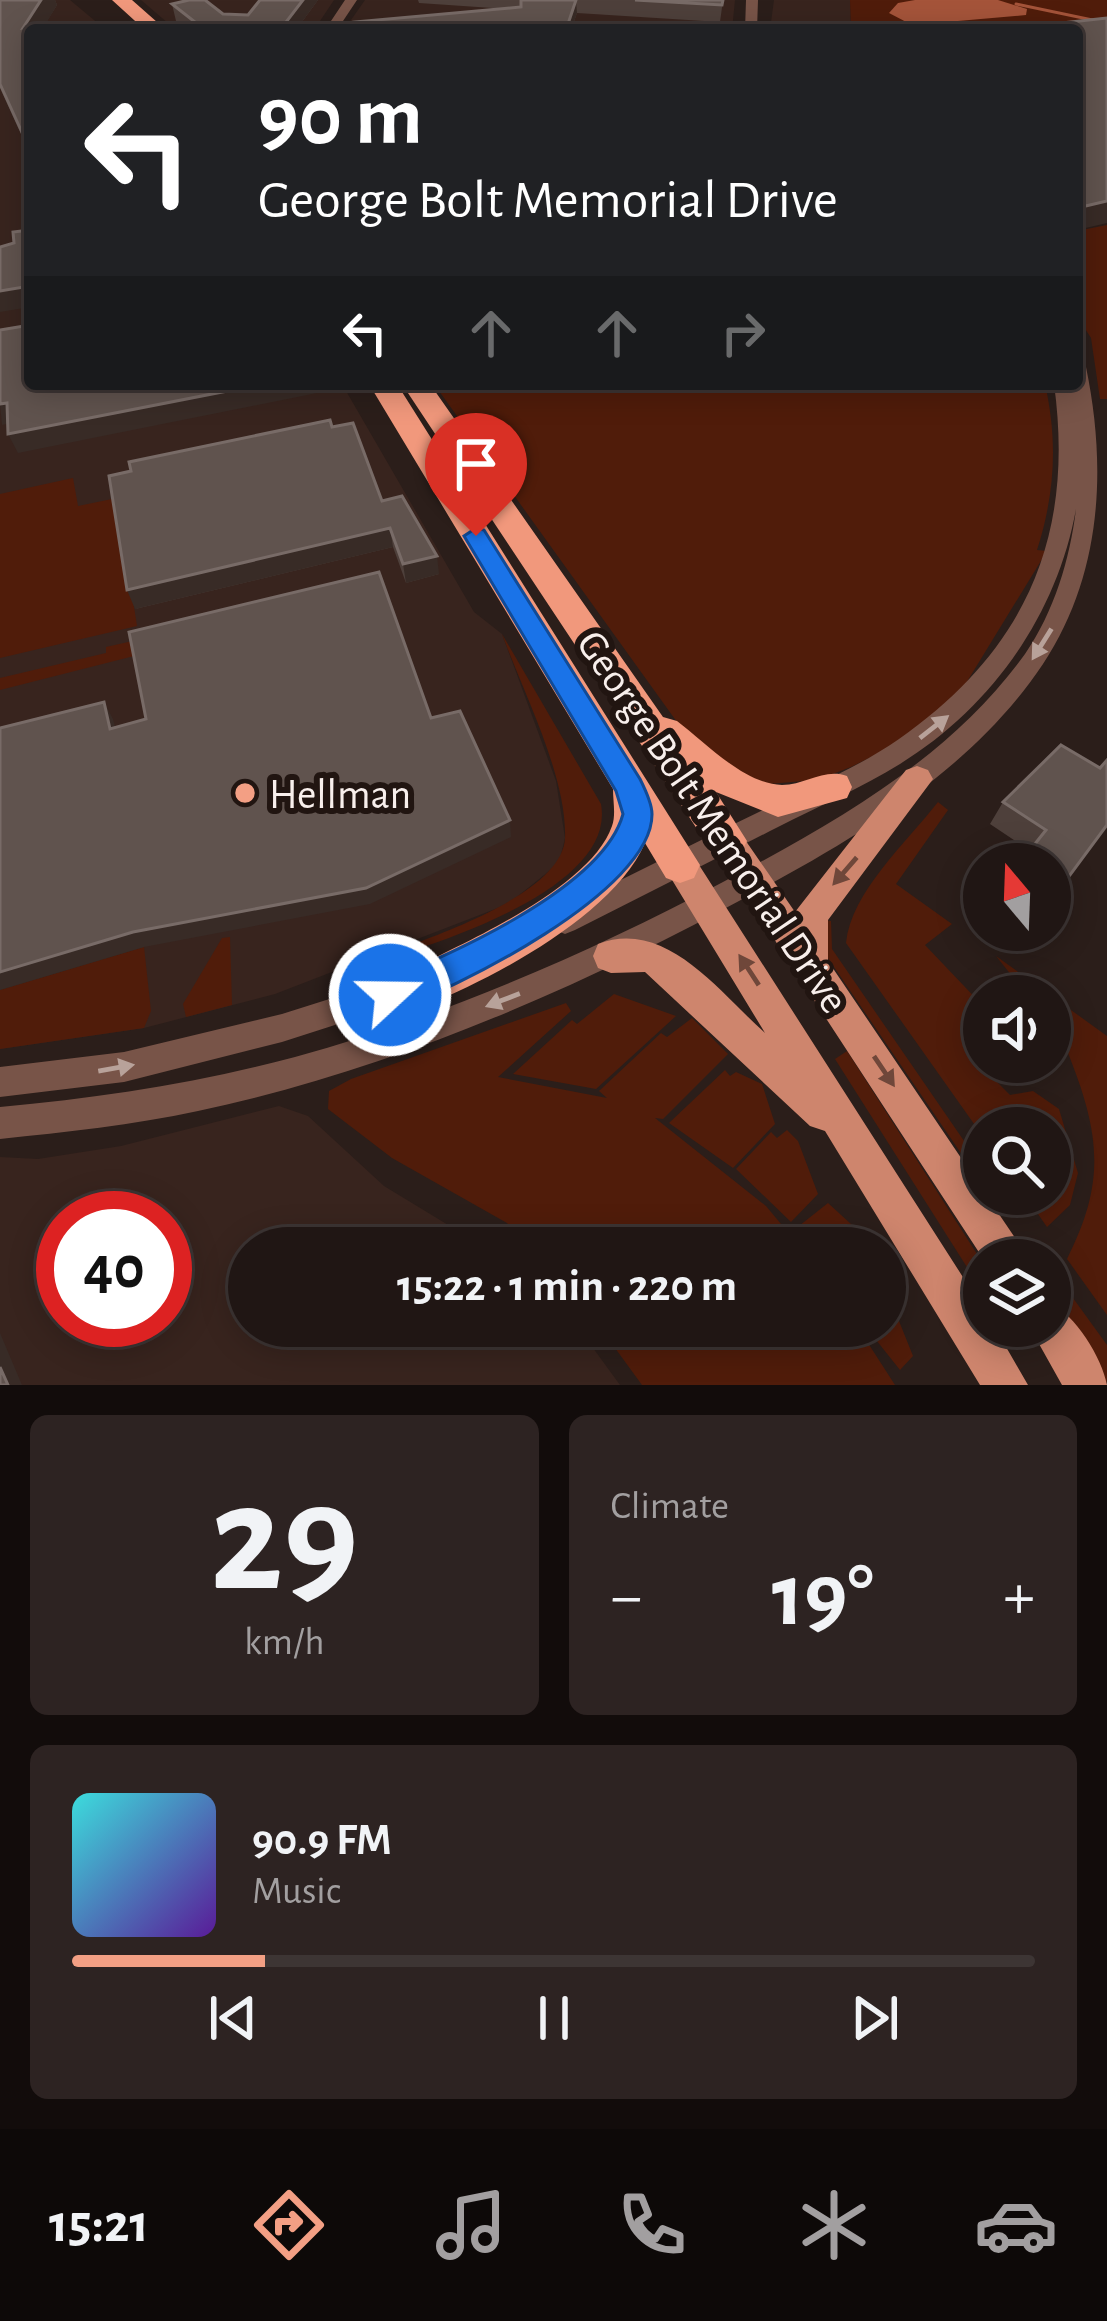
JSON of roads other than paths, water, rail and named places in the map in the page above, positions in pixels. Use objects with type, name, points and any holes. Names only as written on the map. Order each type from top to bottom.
[{"type":"highway","points":[[97,0],[124,24]]},
{"type":"highway","points":[[121,0],[149,24]]},
{"type":"highway","name":"George Bolt Memorial Drive","points":[[387,390],[680,865]]},
{"type":"highway","name":"George Bolt Memorial Drive","points":[[420,390],[728,841]]},
{"type":"highway","points":[[642,715],[742,787],[766,798],[789,800],[833,787]]},
{"type":"highway","points":[[429,983],[553,914],[617,856],[633,833],[638,814],[630,788]]},
{"type":"main road","points":[[819,973],[807,940],[811,914],[917,779]]},
{"type":"main road","name":"George Bolt Memorial Drive","points":[[728,841],[995,1239]]},
{"type":"main road","name":"George Bolt Memorial Drive","points":[[680,865],[1006,1385]]},
{"type":"main road","points":[[611,956],[635,953],[656,959],[855,1141]]},
{"type":"main road","points":[[1064,1347],[1087,1385]]},
{"type":"street","points":[[0,1082],[124,1067],[283,1028],[429,983],[680,865],[886,760],[950,715],[991,674],[1025,626],[1051,568],[1069,495],[1071,430],[1065,390]]},
{"type":"street","points":[[0,1123],[78,1118],[186,1099],[402,1036],[611,956],[754,880],[917,779],[973,731],[1018,680],[1055,622],[1084,536],[1088,490],[1082,390]]},
{"type":"waterway","points":[[1016,4],[1107,23]]},
{"type":"place","name":"Hellman","points":[[245,793]]}]
